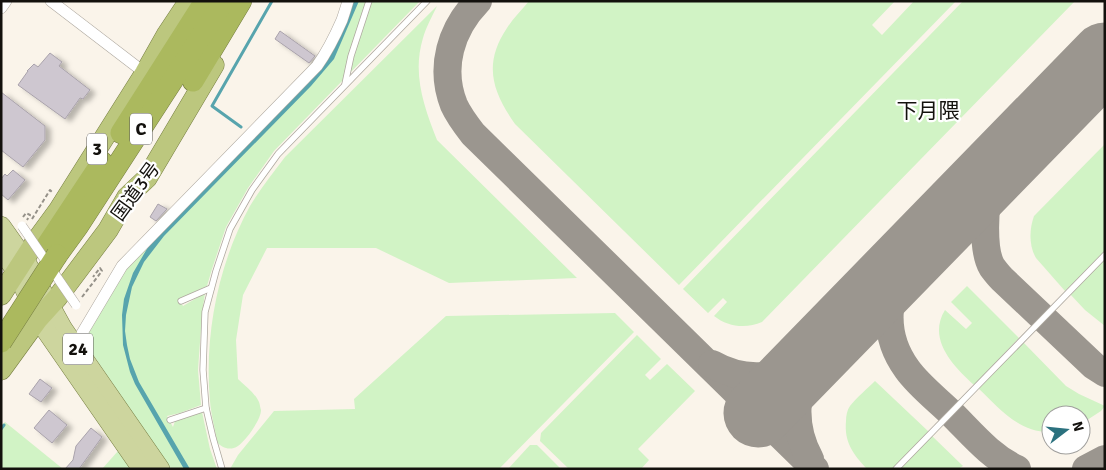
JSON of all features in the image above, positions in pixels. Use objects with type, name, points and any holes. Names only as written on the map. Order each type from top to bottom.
[{"type":"highway","name":"3","points":[[58,211],[189,1]]},
{"type":"highway","points":[[161,59],[200,1]]},
{"type":"highway","name":"C","points":[[1,316],[205,1]]},
{"type":"highway","name":"C","points":[[1,342],[224,1]]},
{"type":"highway","points":[[127,197],[138,172],[165,124],[241,1]]},
{"type":"highway","name":"国道3号","points":[[1,370],[108,230],[127,197],[147,178],[252,1]]},
{"type":"highway","name":"3","points":[[1,295],[36,241],[110,140],[161,59]]},
{"type":"main road","name":"24","points":[[1,226],[44,312],[142,469]]},
{"type":"main road","name":"24","points":[[1,250],[21,266]]},
{"type":"main road","name":"24","points":[[44,312],[63,329],[75,345],[160,469]]},
{"type":"street","points":[[1,8],[6,1]]},
{"type":"street","points":[[51,1],[144,73]]},
{"type":"street","points":[[75,345],[122,266],[317,66],[342,21],[348,1]]},
{"type":"street","points":[[22,226],[76,305]]},
{"type":"lane","points":[[344,86],[351,56],[369,1]]},
{"type":"lane","points":[[222,469],[206,408],[203,370],[205,312],[230,229],[252,190],[278,154],[427,1]]},
{"type":"lane","points":[[896,469],[1105,255]]},
{"type":"lane","points":[[181,301],[211,288]]},
{"type":"lane","points":[[170,420],[206,408]]},
{"type":"path","points":[[76,305],[102,271],[100,268],[88,283]]},
{"type":"green space","points":[[353,1],[420,1],[274,151],[248,188],[226,227],[207,286],[179,299],[183,306],[205,293],[198,370],[201,405],[167,416],[173,427],[175,421],[202,412],[210,449],[217,469],[171,469],[83,340],[130,262],[308,83]]},
{"type":"green space","points":[[529,1],[895,1],[872,25],[882,35],[914,1],[956,1],[679,285],[515,124],[507,112],[496,89],[493,77],[495,54],[507,28]]},
{"type":"green space","points":[[963,1],[1075,1],[762,322],[750,326],[737,326],[719,320],[714,316],[727,302],[723,298],[708,313],[683,289]]},
{"type":"green space","points":[[437,6],[424,34],[420,51],[419,77],[424,103],[437,140],[577,278],[449,283],[376,248],[267,248],[243,295],[236,340],[238,379],[259,402],[261,410],[259,419],[253,430],[238,446],[229,449],[221,446],[217,442],[211,411],[209,351],[216,301],[222,276],[239,228],[250,206],[285,157]]},
{"type":"green space","points":[[1105,144],[1105,251],[1065,291],[1036,258],[1030,238],[1032,221],[1034,216]]},
{"type":"green space","points":[[1105,258],[1105,326],[1085,310],[1070,294]]},
{"type":"green space","points":[[967,286],[1019,338],[974,385],[951,361],[941,341],[939,331],[940,321],[945,310],[966,329],[972,323],[951,302]]},
{"type":"green space","points":[[615,313],[634,332],[499,469],[230,469],[238,455],[274,411],[355,409],[354,399],[446,316]]},
{"type":"green space","points":[[637,335],[661,359],[645,375],[650,380],[667,364],[695,391],[638,449],[649,460],[641,469],[569,469],[540,441],[541,433]]},
{"type":"green space","points":[[1023,342],[1066,386],[1105,406],[1091,418],[1091,405],[1041,405],[1040,431],[1019,424],[1010,418],[978,388]]},
{"type":"green space","points":[[875,381],[929,432],[893,469],[867,469],[850,447],[846,435],[847,411],[856,399]]},
{"type":"green space","points":[[5,422],[63,469],[1,469],[1,426]]},
{"type":"green space","points":[[932,436],[963,466],[958,469],[900,469]]},
{"type":"green space","points":[[530,445],[537,445],[561,469],[508,469]]},
{"type":"green space","points":[[118,451],[130,469],[102,469]]},
{"type":"water","points":[[353,1],[359,1],[334,59],[311,86],[164,236],[144,262],[132,287],[126,315],[125,331],[130,359],[139,382],[190,469],[184,469],[130,372],[123,345],[122,315],[124,299],[133,273],[148,247],[308,83]]},
{"type":"building","points":[[280,31],[315,56],[309,63],[275,39]]},
{"type":"building","points":[[50,53],[62,62],[59,66],[90,90],[83,99],[80,98],[65,119],[18,85],[34,64],[38,67]]},
{"type":"building","points":[[1,92],[45,126],[45,140],[23,167],[1,150]]},
{"type":"building","points":[[13,170],[25,180],[8,200],[1,194],[1,179],[5,174],[7,176]]},
{"type":"building","points":[[158,204],[167,209],[156,221],[150,217]]},
{"type":"building","points":[[40,379],[52,388],[41,402],[29,394]]},
{"type":"building","points":[[49,410],[67,425],[52,443],[34,428]]},
{"type":"building","points":[[91,428],[102,437],[79,469],[65,469],[73,460],[76,446]]},
{"type":"waterway","points":[[241,127],[212,106],[272,1]]},
{"type":"waterway","points":[[1,429],[4,425]]},
{"type":"taxiway","points":[[478,1],[461,24],[455,36],[450,49],[448,63],[450,91],[454,105],[465,124],[473,134],[815,469]]},
{"type":"taxiway","points":[[1001,165],[991,186],[986,215],[985,239],[992,267],[1002,279],[1094,366],[1105,373]]},
{"type":"taxiway","points":[[914,254],[897,281],[892,296],[890,325],[898,355],[917,381],[983,445],[1017,469]]},
{"type":"taxiway","points":[[712,364],[737,374],[763,376],[788,370],[812,358]]},
{"type":"taxiway","points":[[810,459],[800,434],[798,409],[802,383],[812,358]]},
{"type":"taxiway","points":[[1086,469],[1105,459]]},
{"type":"runway","points":[[758,413],[1105,57]]},
{"type":"district","name":"下月隈","points":[[928,111]]}]
